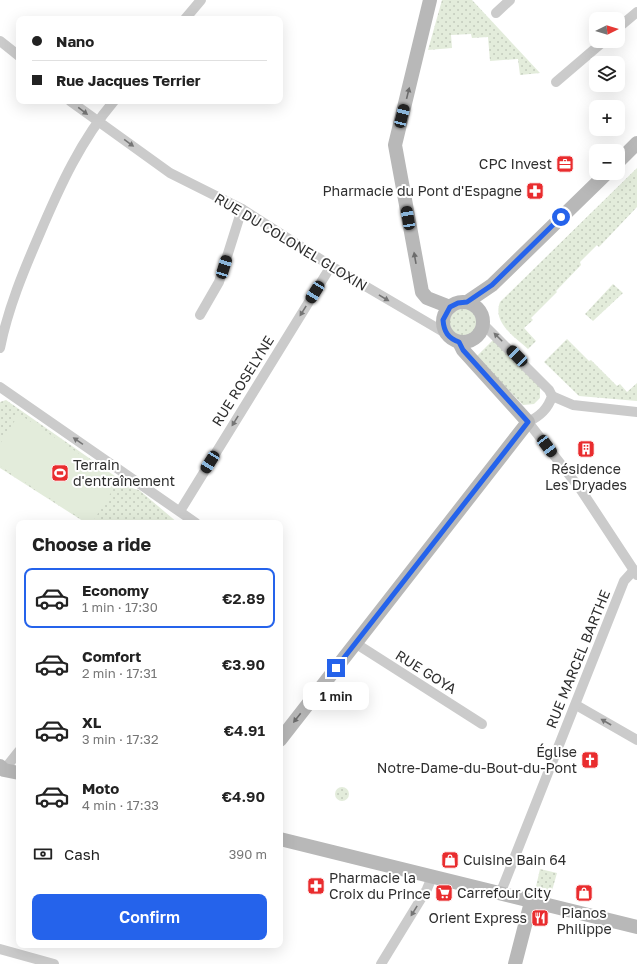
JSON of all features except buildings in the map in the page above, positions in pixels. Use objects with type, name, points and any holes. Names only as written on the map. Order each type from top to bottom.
[{"type":"street","points":[[430,0],[395,145],[422,292],[427,298],[450,307]]},
{"type":"street","points":[[496,13],[510,0]]},
{"type":"street","points":[[187,16],[195,2]]},
{"type":"street","points":[[625,22],[637,12]]},
{"type":"street","points":[[0,41],[16,54]]},
{"type":"street","points":[[556,82],[596,48]]},
{"type":"street","name":"RUE DU COLONEL GLOXIN","points":[[74,104],[170,172],[242,209],[331,266],[446,334]]},
{"type":"street","points":[[0,348],[2,332],[19,280],[63,179],[98,121],[112,104]]},
{"type":"street","points":[[625,155],[637,143]]},
{"type":"street","points":[[492,285],[480,310],[483,324],[482,331],[472,340],[459,342],[446,334],[443,320],[450,307],[458,303],[467,302],[492,285],[600,180]]},
{"type":"street","points":[[200,315],[219,282],[242,209]]},
{"type":"street","name":"RUE ROSELYNE","points":[[180,511],[331,266]]},
{"type":"street","points":[[467,302],[480,310]]},
{"type":"street","points":[[283,736],[528,422],[539,417],[551,401],[550,390],[483,324]]},
{"type":"street","points":[[459,342],[463,350],[528,422],[581,490],[635,572]]},
{"type":"street","points":[[0,387],[192,520]]},
{"type":"street","points":[[551,401],[637,412]]},
{"type":"street","name":"RUE MARCEL BARTHE","points":[[500,894],[624,581],[635,572]]},
{"type":"street","name":"RUE GOYA","points":[[355,643],[482,724]]},
{"type":"street","points":[[576,705],[637,740]]},
{"type":"street","points":[[1,770],[16,754]]},
{"type":"street","points":[[1,770],[16,772]]},
{"type":"street","points":[[283,840],[637,927]]},
{"type":"street","points":[[381,964],[427,889],[432,877]]},
{"type":"street","points":[[515,964],[531,902]]},
{"type":"street","points":[[0,949],[54,964]]},
{"type":"green space","points":[[442,0],[472,0],[540,73],[520,75],[518,59],[490,61],[488,37],[472,38],[471,34],[451,35],[452,48],[428,50]]},
{"type":"green space","points":[[637,168],[637,207],[599,247],[597,245],[580,262],[581,265],[531,318],[533,320],[524,328],[536,341],[528,349],[506,329],[502,323],[498,310],[500,302]]},
{"type":"green space","points":[[613,284],[623,293],[593,321],[585,314]]},
{"type":"green space","points":[[463,309],[473,313],[477,323],[473,333],[463,337],[453,333],[449,323],[453,313]]},
{"type":"green space","points":[[494,339],[540,386],[540,398],[534,404],[523,405],[476,357]]},
{"type":"green space","points":[[567,339],[617,386],[620,384],[627,392],[637,383],[637,401],[579,396],[544,362]]},
{"type":"green space","name":"Terrain d'entraînement","points":[[6,400],[132,488],[139,490],[174,520],[81,520],[0,468],[0,402]]},
{"type":"green space","name":"Terrain d'entraînement","points":[[19,414],[119,480],[94,520],[83,520],[0,466],[0,444]]},
{"type":"green space","points":[[339,787],[345,787],[349,791],[349,797],[345,801],[339,801],[335,797],[335,791]]},
{"type":"green space","points":[[540,869],[557,873],[551,894],[535,891]]},
{"type":"place","name":"CPC Invest","points":[[565,164]]},
{"type":"place","name":"Pharmacie du Pont d'Espagne","points":[[535,191]]},
{"type":"place","name":"Résidence Les Dryades","points":[[586,449]]},
{"type":"place","name":"Terrain d'entraînement","points":[[60,473]]},
{"type":"place","name":"Église Notre-Dame-du-Bout-du-Pont","points":[[590,760]]},
{"type":"place","name":"Cuisine Bain 64","points":[[450,860]]},
{"type":"place","name":"Pharmacie la Croix du Prince","points":[[316,886]]},
{"type":"place","name":"Carrefour City","points":[[444,893]]},
{"type":"place","name":"Pianos Philippe","points":[[584,893]]},
{"type":"place","name":"Orient Express","points":[[540,918]]},
{"type":"route","points":[[336,668],[528,422],[463,350],[459,342],[446,334],[443,320],[445,313],[450,307],[458,303],[467,302],[481,294],[492,285],[561,217]]}]
